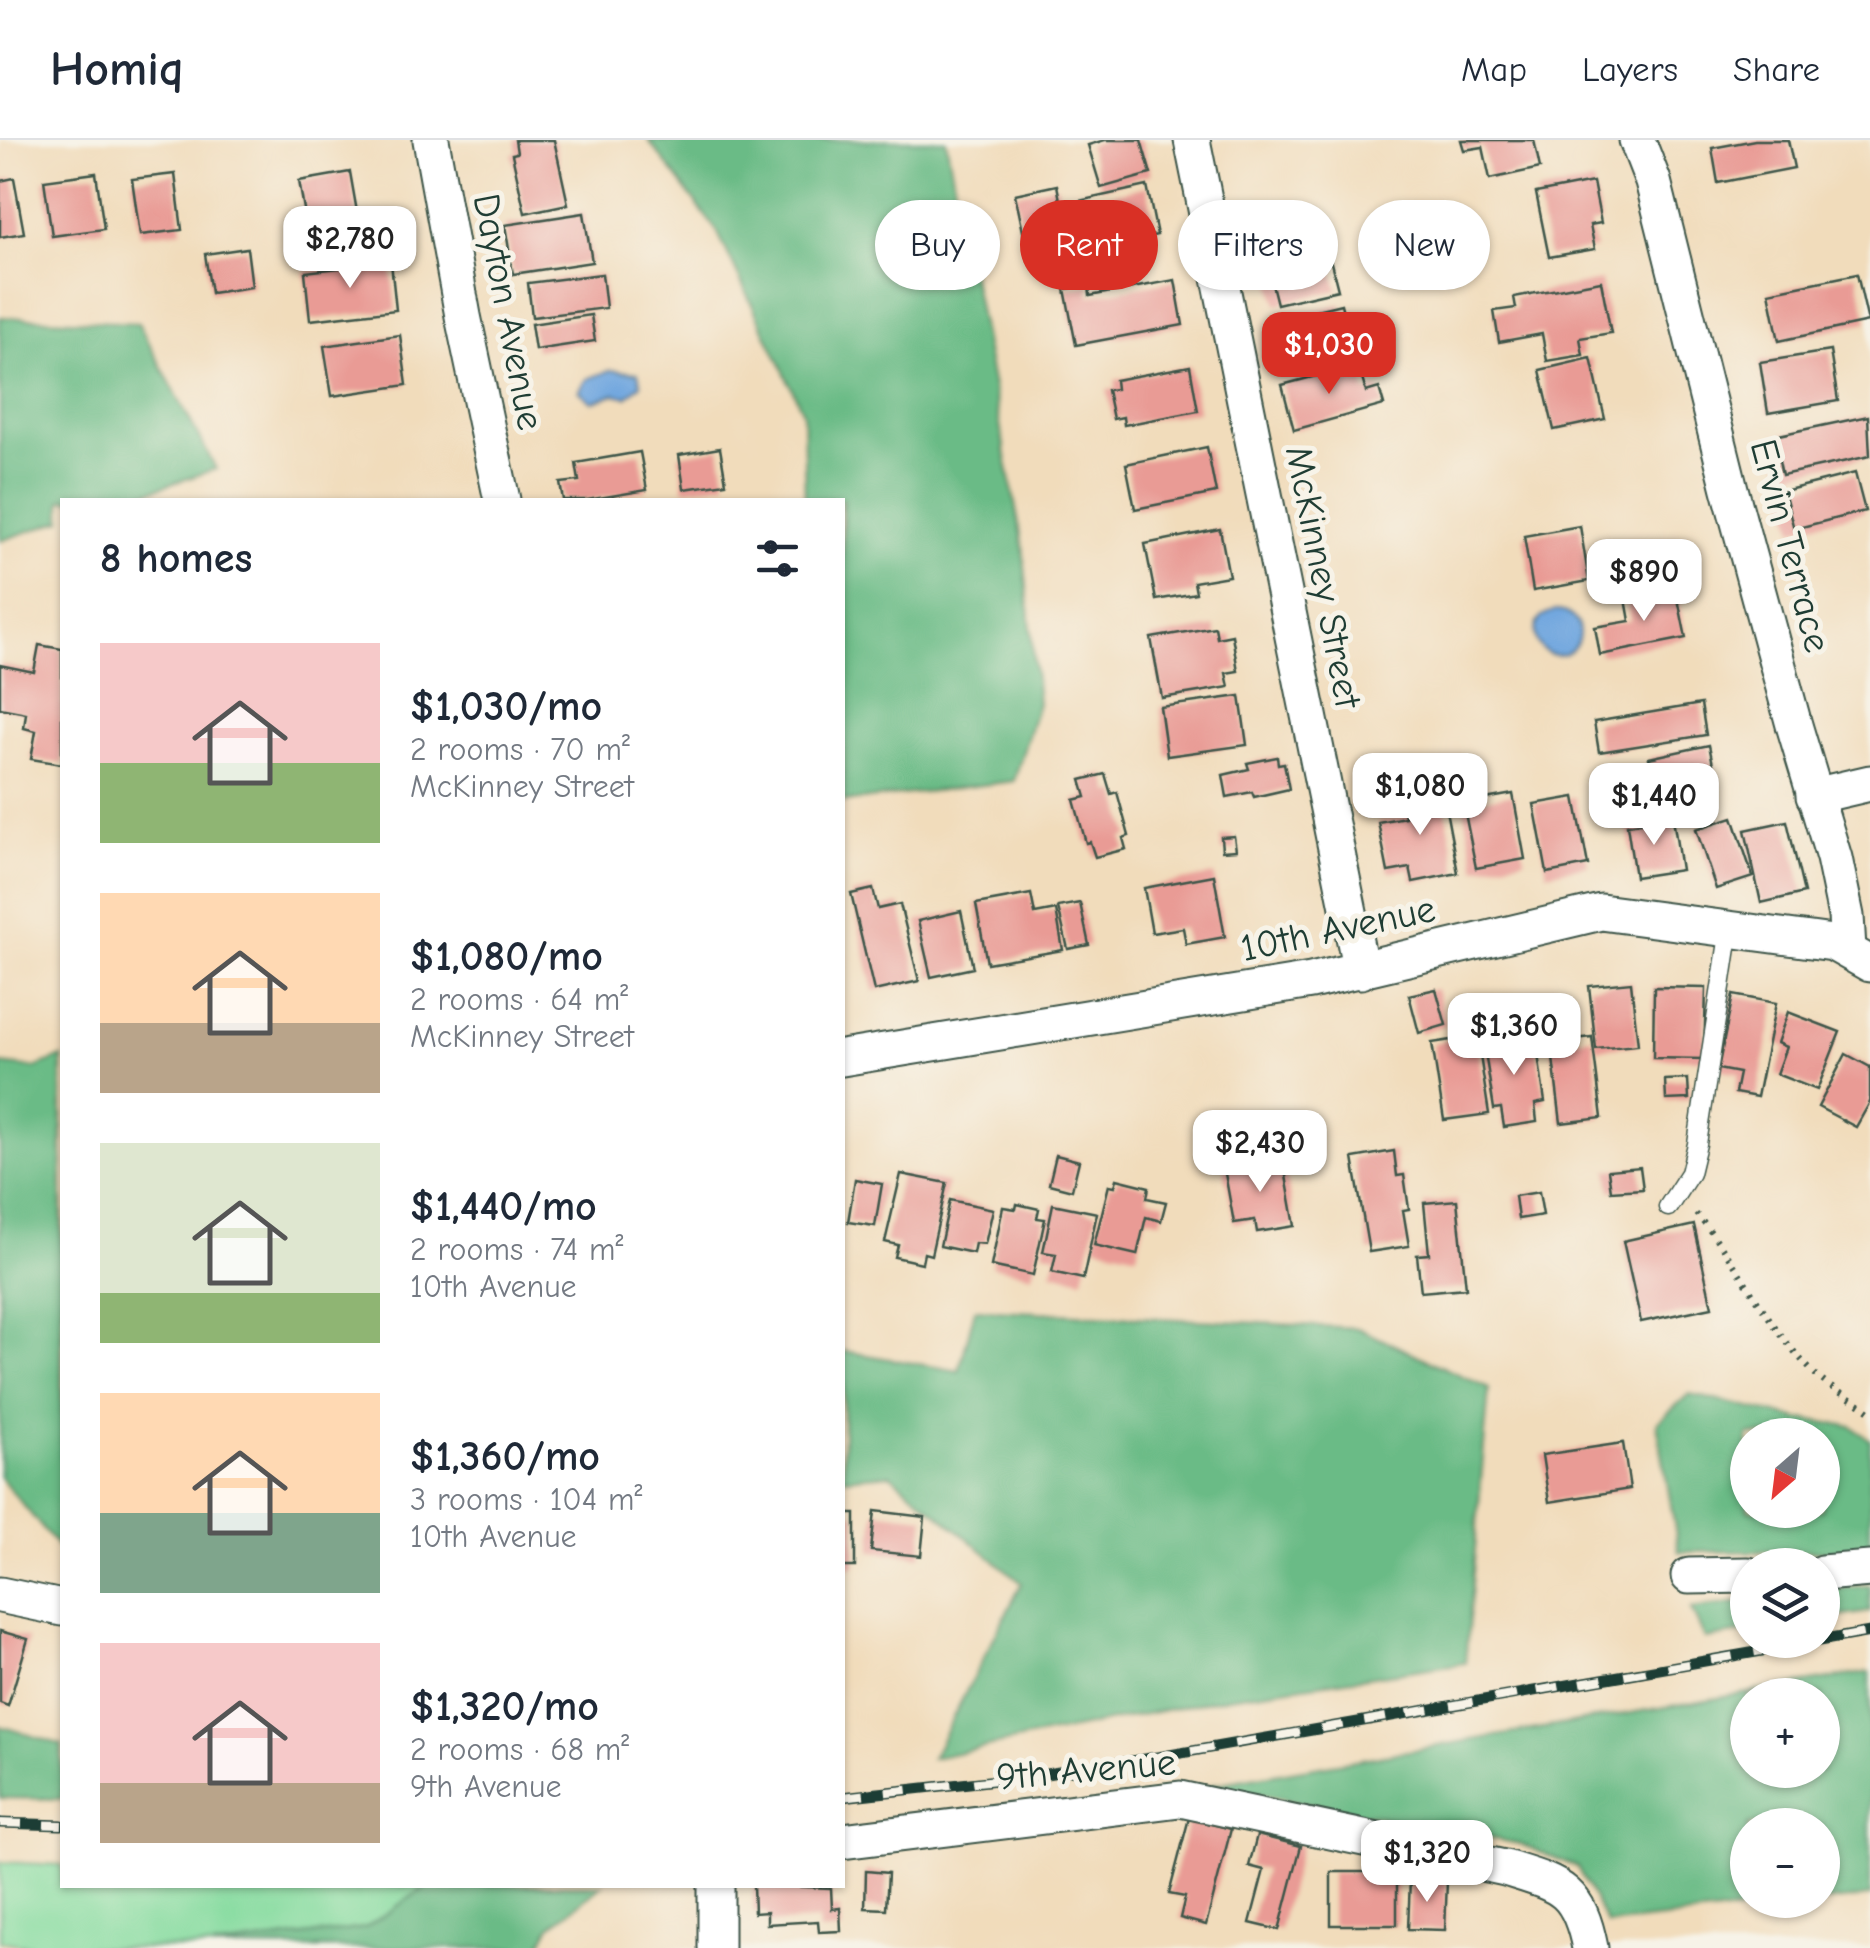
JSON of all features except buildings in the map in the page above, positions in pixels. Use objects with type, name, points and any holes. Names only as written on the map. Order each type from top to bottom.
[{"type":"street","name":"Dayton Avenue","points":[[431,140],[502,498]]},
{"type":"street","name":"McKinney Street","points":[[1192,140],[1361,971]]},
{"type":"street","name":"Ervin Terrace","points":[[1637,140],[1662,210],[1726,471],[1859,956]]},
{"type":"street","points":[[1814,796],[1870,783]]},
{"type":"street","name":"10th Avenue","points":[[845,1057],[1361,971],[1601,912],[1833,943],[1859,956]]},
{"type":"street","points":[[1840,1572],[1870,1569]]},
{"type":"street","points":[[1689,1576],[1730,1575]]},
{"type":"street","points":[[0,1595],[60,1608]]},
{"type":"street","name":"9th Avenue","points":[[845,1841],[1180,1798],[1505,1868],[1568,1891],[1586,1927],[1590,1948]]},
{"type":"street","points":[[716,1888],[716,1948]]},
{"type":"lane","points":[[1673,1200],[1690,1173],[1730,928]]},
{"type":"path","points":[[1673,1200],[1714,1234],[1789,1346],[1821,1380],[1870,1412]]},
{"type":"green space","points":[[648,140],[946,140],[957,200],[875,200],[875,290],[974,290],[1023,546],[1038,703],[1014,781],[845,802],[845,498],[805,498],[803,412],[717,231]]},
{"type":"green space","points":[[0,317],[138,323],[216,469],[129,498],[60,498],[60,521],[0,541]]},
{"type":"green space","points":[[60,1058],[60,1550],[0,1477],[0,1064],[35,1068]]},
{"type":"green space","points":[[975,1309],[1357,1328],[1489,1388],[1465,1663],[1228,1697],[932,1758],[1022,1583],[890,1474],[845,1478],[845,1351],[959,1371]]},
{"type":"green space","points":[[1689,1394],[1794,1418],[1730,1418],[1730,1528],[1840,1528],[1840,1424],[1852,1426],[1870,1440],[1870,1551],[1730,1548],[1730,1552],[1679,1552],[1657,1423]]},
{"type":"green space","points":[[1870,1585],[1870,1612],[1840,1616],[1840,1589]]},
{"type":"green space","points":[[1730,1603],[1730,1635],[1705,1639],[1691,1609]]},
{"type":"green space","points":[[1870,1672],[1870,1897],[1840,1900],[1840,1808],[1730,1808],[1730,1912],[1607,1925],[1577,1867],[1520,1844],[1210,1785],[1730,1696],[1730,1788],[1840,1788],[1840,1678],[1835,1678]]},
{"type":"green space","points":[[0,1726],[60,1744],[60,1799],[0,1798]]},
{"type":"green space","points":[[0,1862],[60,1865],[60,1888],[425,1888],[365,1928],[213,1948],[39,1948],[0,1941]]},
{"type":"green space","points":[[425,1888],[598,1888],[550,1927],[539,1948],[213,1948],[365,1928]]},
{"type":"water","points":[[611,370],[638,373],[641,384],[627,397],[614,394],[592,402],[579,391],[587,379]]},
{"type":"water","points":[[1557,611],[1573,617],[1579,633],[1573,649],[1557,655],[1541,649],[1535,633],[1541,617]]},
{"type":"railway","points":[[845,1797],[1033,1776],[1164,1756],[1870,1632]]},
{"type":"railway","points":[[0,1823],[60,1825]]}]
